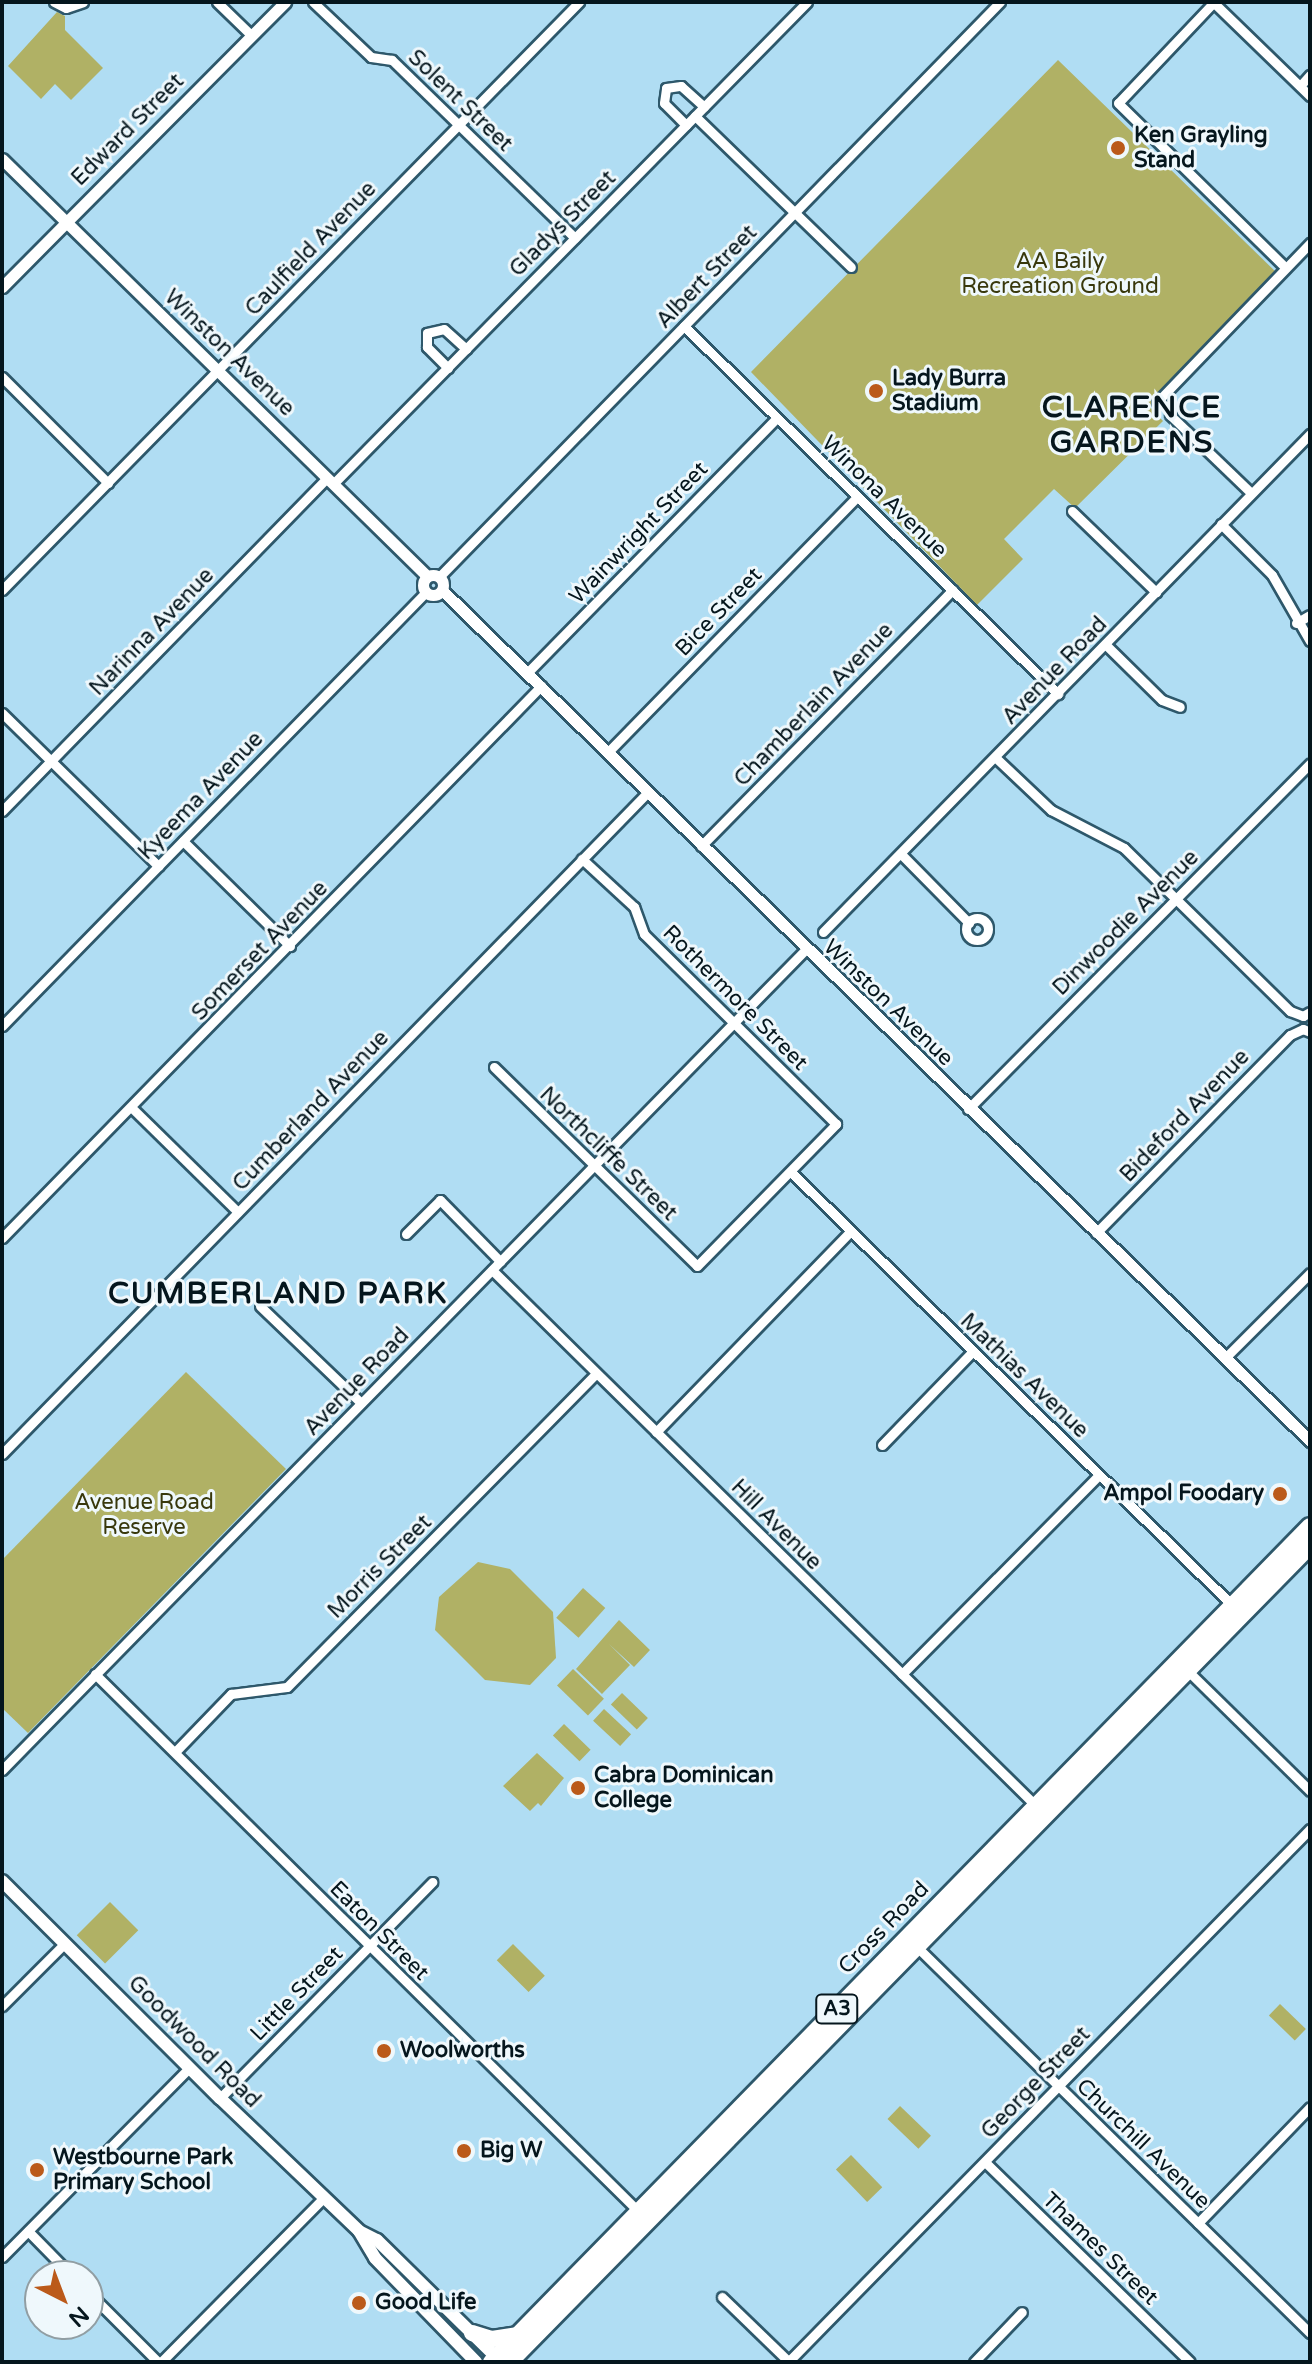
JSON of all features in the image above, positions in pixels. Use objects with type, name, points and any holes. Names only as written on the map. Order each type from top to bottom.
[{"type":"highway","name":"Cross Road","points":[[1238,1611],[1310,1526]]},
{"type":"highway","name":"Cross Road","points":[[499,2361],[540,2331],[643,2217],[1040,1810],[1238,1611],[1310,1546]]},
{"type":"highway","name":"Cross Road","points":[[499,2361],[517,2335],[643,2217]]},
{"type":"highway","points":[[472,2333],[492,2339],[517,2335]]},
{"type":"main road","name":"Goodwood Road","points":[[2,1881],[359,2231],[375,2258],[470,2359]]},
{"type":"main road","name":"Goodwood Road","points":[[359,2231],[377,2240],[499,2361]]},
{"type":"main road","points":[[524,2362],[540,2331]]},
{"type":"street","points":[[54,2],[66,8],[83,2]]},
{"type":"street","points":[[217,2],[251,35]]},
{"type":"street","name":"Edward Street","points":[[2,287],[285,2]]},
{"type":"street","name":"Solent Street","points":[[313,2],[371,57],[392,60],[575,238]]},
{"type":"street","name":"Caulfield Avenue","points":[[2,590],[578,2]]},
{"type":"street","name":"Gladys Street","points":[[330,481],[448,368],[807,2]]},
{"type":"street","name":"Albert Street","points":[[434,576],[684,326],[1000,2]]},
{"type":"street","points":[[1286,268],[1118,103],[1214,2],[1310,96]]},
{"type":"street","points":[[1300,86],[1310,75]]},
{"type":"street","points":[[686,125],[664,103],[666,88],[681,86],[704,107]]},
{"type":"street","points":[[695,116],[851,267]]},
{"type":"street","name":"Winston Avenue","points":[[2,159],[330,481],[434,576]]},
{"type":"street","points":[[1157,402],[1310,243]]},
{"type":"street","name":"Winona Avenue","points":[[684,326],[1058,694]]},
{"type":"street","points":[[448,368],[427,347],[427,333],[444,329],[466,349]]},
{"type":"street","points":[[2,377],[108,483]]},
{"type":"street","points":[[1170,415],[1251,493]]},
{"type":"street","name":"Wainwright Street","points":[[527,673],[777,418]]},
{"type":"street","name":"Avenue Road","points":[[823,932],[1310,434]]},
{"type":"street","name":"Narinna Avenue","points":[[2,811],[330,481]]},
{"type":"street","name":"Bice Street","points":[[607,753],[857,497]]},
{"type":"street","points":[[1072,511],[1156,592]]},
{"type":"street","points":[[1221,524],[1272,575],[1296,623],[1310,641]]},
{"type":"street","points":[[426,592],[442,590],[434,576]]},
{"type":"street","points":[[426,592],[434,576]]},
{"type":"street","name":"Winston Avenue","points":[[442,590],[805,950],[1310,1441]]},
{"type":"street","name":"Chamberlain Avenue","points":[[701,846],[953,590]]},
{"type":"street","name":"Kyeema Avenue","points":[[2,1026],[426,592]]},
{"type":"street","points":[[1296,623],[1310,615]]},
{"type":"street","points":[[1106,645],[1162,700],[1180,707]]},
{"type":"street","name":"Somerset Avenue","points":[[2,1238],[541,686]]},
{"type":"street","points":[[2,713],[158,866]]},
{"type":"street","points":[[996,758],[1051,810],[1124,848],[1290,1011],[1306,1014]]},
{"type":"street","name":"Dinwoodie Avenue","points":[[968,1109],[1310,764]]},
{"type":"street","name":"Cumberland Avenue","points":[[2,1454],[647,793]]},
{"type":"street","points":[[183,841],[290,946]]},
{"type":"street","points":[[901,854],[969,923]]},
{"type":"street","name":"Rothermore Street","points":[[582,859],[634,907],[644,934],[836,1124],[791,1172]]},
{"type":"street","name":"Avenue Road","points":[[2,1770],[805,950]]},
{"type":"street","name":"Bideford Avenue","points":[[1096,1233],[1290,1035],[1307,1030]]},
{"type":"street","name":"Northcliffe Street","points":[[494,1067],[697,1266],[791,1172]]},
{"type":"street","points":[[132,1108],[238,1212]]},
{"type":"street","name":"Mathias Avenue","points":[[791,1172],[1238,1611]]},
{"type":"street","points":[[406,1234],[440,1200],[500,1261]]},
{"type":"street","points":[[656,1432],[851,1231]]},
{"type":"street","name":"Hill Avenue","points":[[492,1270],[1040,1810]]},
{"type":"street","points":[[1225,1358],[1310,1273]]},
{"type":"street","points":[[260,1306],[361,1403]]},
{"type":"street","points":[[882,1445],[973,1351]]},
{"type":"street","name":"Morris Street","points":[[175,1752],[231,1694],[287,1687],[596,1374]]},
{"type":"street","points":[[902,1674],[1099,1475]]},
{"type":"street","points":[[1183,1666],[1310,1791]]},
{"type":"street","name":"Eaton Street","points":[[95,1674],[643,2217]]},
{"type":"street","name":"George Street","points":[[788,2362],[1310,1829]]},
{"type":"street","name":"Little Street","points":[[220,2098],[432,1882]]},
{"type":"street","name":"Churchill Avenue","points":[[912,1942],[1310,2333]]},
{"type":"street","points":[[2,2006],[65,1943]]},
{"type":"street","points":[[2,2257],[190,2067]]},
{"type":"street","points":[[1198,2223],[1310,2107]]},
{"type":"street","name":"Thames Street","points":[[985,2162],[1190,2362]]},
{"type":"street","points":[[104,2308],[159,2362],[324,2197]]},
{"type":"street","points":[[28,2231],[56,2260]]},
{"type":"street","points":[[722,2297],[788,2362]]},
{"type":"street","points":[[974,2362],[1022,2312]]},
{"type":"green space","points":[[57,12],[65,16],[65,30],[103,68],[71,100],[55,84],[41,99],[8,66]]},
{"type":"green space","name":"AA Baily Recreation Ground","points":[[1058,60],[1278,274],[1150,407],[1163,421],[1075,508],[1054,489],[1004,539],[1023,559],[977,605],[751,372]]},
{"type":"green space","name":"Avenue Road Reserve","points":[[186,1372],[286,1469],[28,1733],[2,1708],[2,1560]]},
{"type":"green space","points":[[478,1562],[510,1569],[553,1612],[556,1658],[530,1685],[485,1680],[435,1630],[439,1597]]},
{"type":"green space","points":[[583,1588],[605,1608],[579,1638],[556,1618]]},
{"type":"green space","points":[[619,1620],[650,1650],[634,1667],[609,1644],[630,1665],[602,1694],[576,1669]]},
{"type":"green space","points":[[573,1669],[604,1699],[588,1715],[557,1686]]},
{"type":"green space","points":[[622,1693],[648,1718],[637,1730],[611,1705]]},
{"type":"green space","points":[[604,1709],[631,1734],[620,1746],[593,1721]]},
{"type":"green space","points":[[564,1724],[591,1750],[580,1761],[553,1736]]},
{"type":"green space","points":[[537,1753],[564,1778],[541,1806],[538,1803],[530,1811],[503,1786]]},
{"type":"green space","points":[[110,1902],[138,1930],[105,1964],[77,1935]]},
{"type":"green space","points":[[513,1944],[545,1976],[529,1992],[497,1960]]},
{"type":"green space","points":[[1280,2004],[1306,2029],[1295,2041],[1269,2016]]},
{"type":"green space","points":[[900,2106],[931,2136],[918,2149],[887,2119]]},
{"type":"green space","points":[[851,2155],[882,2187],[867,2202],[836,2170]]},
{"type":"place","name":"Ken Grayling Stand","points":[[1118,148]]},
{"type":"place","name":"Lady Burra Stadium","points":[[876,391]]},
{"type":"place","name":"Ampol Foodary","points":[[1280,1494]]},
{"type":"place","name":"Cabra Dominican College","points":[[578,1788]]},
{"type":"place","name":"Woolworths","points":[[384,2051]]},
{"type":"place","name":"Big W","points":[[464,2151]]},
{"type":"place","name":"Westbourne Park Primary School","points":[[37,2170]]},
{"type":"place","name":"Good Life","points":[[359,2303]]},
{"type":"district","name":"CLARENCE GARDENS","points":[[1132,425]]},
{"type":"district","name":"CUMBERLAND PARK","points":[[278,1294]]}]
